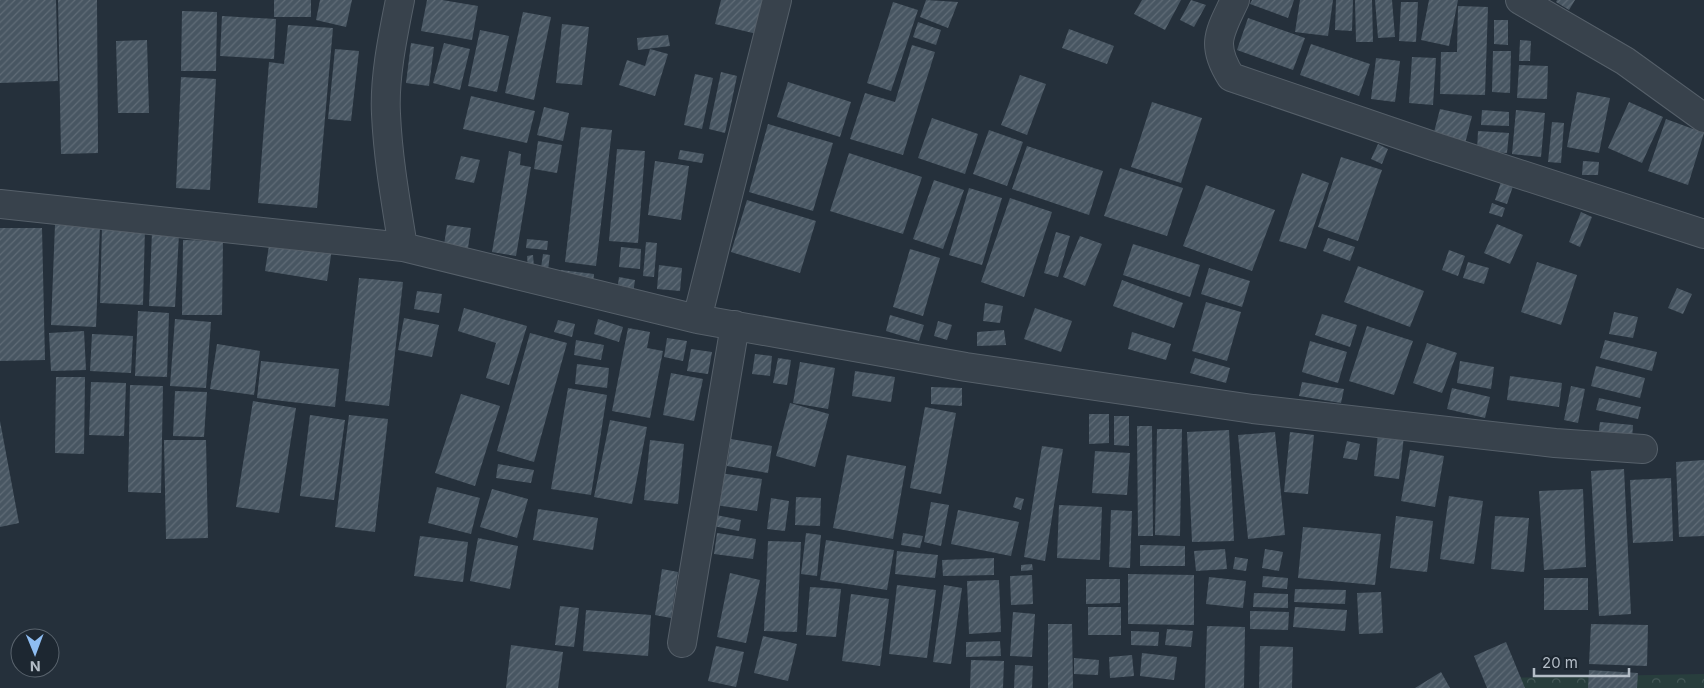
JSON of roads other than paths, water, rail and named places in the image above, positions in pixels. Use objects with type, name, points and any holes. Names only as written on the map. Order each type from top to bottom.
[{"type":"street","points":[[400,0],[392,37],[386,112],[392,177],[403,248]]},
{"type":"street","points":[[698,319],[777,0]]},
{"type":"street","points":[[1235,0],[1219,33],[1220,60],[1231,77],[1433,146],[1704,234]]},
{"type":"street","points":[[1520,0],[1625,61],[1704,118]]},
{"type":"street","points":[[0,204],[403,248],[698,319],[966,367],[1253,409],[1555,443],[1642,449]]},
{"type":"street","points":[[682,643],[735,325]]}]
